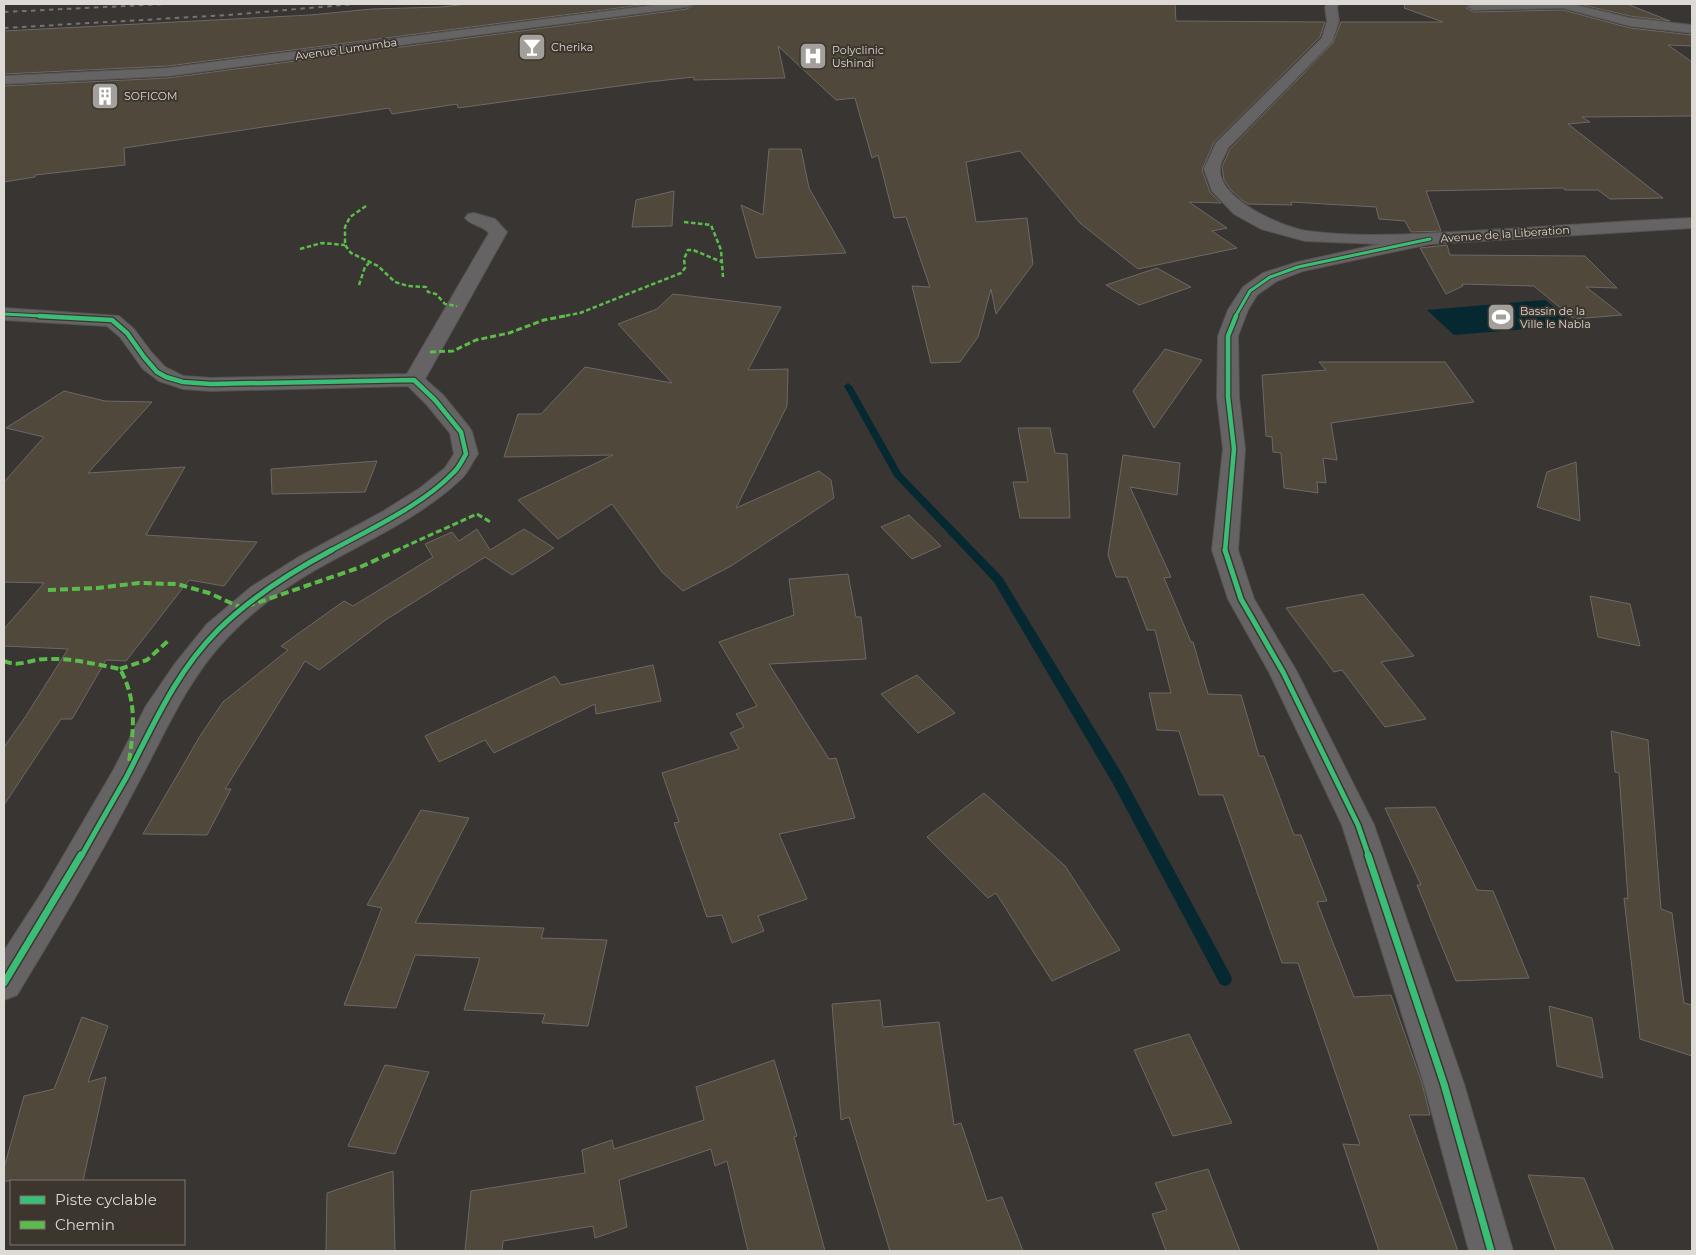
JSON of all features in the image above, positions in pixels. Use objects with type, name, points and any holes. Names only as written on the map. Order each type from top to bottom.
[{"type":"street","name":"Avenue Lumumba","points":[[4,80],[130,75],[185,70],[687,4]]},
{"type":"street","name":"Avenue de la Liberation","points":[[1333,4],[1331,7],[1332,21],[1328,39],[1221,146],[1212,169],[1218,188],[1240,210],[1267,225],[1305,236],[1352,239],[1430,239],[1692,223]]},
{"type":"street","points":[[1474,7],[1563,6],[1630,22],[1692,29]]},
{"type":"street","points":[[414,380],[498,232],[489,223],[474,218]]},
{"type":"street","points":[[1430,239],[1298,267],[1270,277],[1250,291],[1238,310],[1228,336],[1228,397],[1234,449],[1224,550],[1242,600],[1283,672],[1358,825],[1444,1084],[1491,1251]]},
{"type":"street","points":[[4,314],[112,320],[123,326],[142,355],[156,371],[167,378],[188,383],[284,383],[373,379],[414,380],[435,400],[461,432],[466,454],[454,473],[391,518],[306,564],[260,593],[217,630],[184,672],[157,714],[126,777],[61,892],[4,983]]},
{"type":"water","name":"Bassin de la Ville le Nabla","points":[[1545,300],[1576,325],[1454,335],[1427,310]]},
{"type":"building","points":[[468,4],[649,4],[168,66],[4,74],[4,31],[310,15],[372,9],[441,7]]},
{"type":"building","points":[[695,4],[1175,4],[1176,21],[1325,22],[1320,37],[1214,142],[1202,170],[1210,192],[1221,203],[1189,202],[1227,228],[1212,231],[1237,248],[1138,269],[1080,223],[1020,151],[966,162],[976,222],[1027,218],[1033,264],[996,314],[991,289],[978,337],[960,362],[931,363],[912,286],[930,287],[906,217],[894,218],[878,155],[872,158],[855,98],[836,100],[778,46],[785,78],[694,80],[694,77],[458,108],[457,104],[392,114],[389,108],[124,148],[125,165],[35,175],[35,177],[4,182],[4,86],[168,78],[687,9]]},
{"type":"building","points":[[1405,4],[1470,4],[1466,8],[1474,12],[1563,10],[1630,28],[1692,35],[1692,46],[1668,45],[1692,62],[1692,116],[1582,117],[1590,122],[1568,124],[1663,198],[1610,199],[1598,190],[1565,190],[1563,188],[1426,191],[1441,231],[1411,232],[1405,221],[1379,219],[1376,207],[1291,202],[1292,205],[1248,204],[1242,200],[1224,180],[1222,167],[1230,149],[1333,43],[1341,22],[1443,22],[1404,8]]},
{"type":"building","points":[[1579,4],[1627,4],[1670,21],[1630,16]]},
{"type":"building","points":[[769,149],[801,149],[809,188],[846,253],[756,258],[741,205],[763,215]]},
{"type":"building","points":[[674,191],[672,226],[632,227],[636,200]]},
{"type":"building","points":[[1447,245],[1450,255],[1585,256],[1617,288],[1586,287],[1622,315],[1574,319],[1534,286],[1462,284],[1463,286],[1446,294],[1420,248]]},
{"type":"building","points":[[1157,268],[1191,287],[1139,305],[1106,285]]},
{"type":"building","points":[[673,294],[781,307],[748,370],[788,369],[787,406],[736,508],[819,471],[831,480],[834,498],[731,566],[683,591],[662,572],[612,504],[558,539],[518,500],[613,455],[504,457],[518,414],[541,414],[585,367],[672,383],[618,324],[657,309]]},
{"type":"building","points":[[1165,349],[1202,360],[1154,428],[1133,391]]},
{"type":"building","points":[[1319,362],[1445,362],[1474,402],[1331,423],[1337,460],[1323,458],[1326,483],[1317,482],[1318,493],[1284,488],[1281,453],[1273,452],[1272,437],[1266,436],[1262,375],[1326,370]]},
{"type":"building","points":[[64,391],[105,401],[152,402],[88,473],[185,467],[146,535],[257,542],[224,586],[189,580],[126,661],[106,660],[72,719],[61,719],[4,805],[4,747],[68,649],[4,646],[4,629],[44,583],[4,582],[4,482],[44,437],[6,428]]},
{"type":"building","points":[[1018,428],[1050,428],[1055,453],[1067,454],[1070,518],[1020,518],[1013,482],[1028,482]]},
{"type":"building","points":[[1123,455],[1180,463],[1177,495],[1130,487],[1171,577],[1164,578],[1191,642],[1193,642],[1208,694],[1241,695],[1259,756],[1264,756],[1294,835],[1301,835],[1327,901],[1317,902],[1354,997],[1391,995],[1422,1083],[1430,1115],[1409,1115],[1458,1251],[1379,1251],[1343,1144],[1360,1145],[1298,963],[1282,963],[1223,795],[1199,795],[1179,731],[1157,730],[1149,693],[1171,693],[1155,630],[1147,630],[1127,577],[1116,577],[1108,555]]},
{"type":"building","points":[[377,461],[365,492],[272,494],[271,469]]},
{"type":"building","points":[[1576,462],[1580,521],[1537,507],[1547,472]]},
{"type":"building","points":[[909,515],[941,546],[912,559],[881,527]]},
{"type":"building","points":[[477,529],[490,550],[524,529],[554,548],[512,575],[485,557],[384,621],[319,670],[305,661],[225,789],[231,789],[207,835],[143,834],[200,736],[223,702],[288,650],[281,646],[344,601],[353,606],[433,557],[425,544],[452,532],[459,541]]},
{"type":"building","points":[[848,574],[856,617],[861,617],[866,659],[769,664],[829,759],[836,758],[855,818],[779,834],[807,899],[758,916],[764,931],[732,943],[722,915],[707,917],[674,823],[679,822],[662,773],[739,749],[730,733],[744,727],[736,714],[757,706],[719,642],[794,615],[789,579]]},
{"type":"building","points":[[1363,594],[1414,656],[1381,662],[1426,719],[1385,727],[1342,670],[1334,672],[1286,608]]},
{"type":"building","points":[[1590,596],[1630,604],[1640,646],[1598,637]]},
{"type":"building","points":[[653,665],[661,701],[596,714],[595,704],[494,753],[485,740],[439,762],[425,736],[555,676],[561,685]]},
{"type":"building","points":[[917,675],[955,713],[918,733],[881,694]]},
{"type":"building","points":[[1611,731],[1648,740],[1661,909],[1672,913],[1684,1003],[1692,1005],[1692,1056],[1640,1039],[1624,898],[1628,899],[1619,773],[1615,772]]},
{"type":"building","points":[[984,793],[1065,866],[1120,950],[1052,981],[996,893],[988,898],[927,837]]},
{"type":"building","points":[[1435,807],[1477,890],[1493,891],[1529,978],[1456,981],[1417,885],[1421,885],[1385,808]]},
{"type":"building","points":[[421,810],[469,818],[415,923],[544,928],[541,938],[607,940],[588,1026],[542,1023],[545,1014],[464,1010],[480,958],[415,955],[396,1008],[344,1005],[382,908],[367,905]]},
{"type":"building","points":[[880,1000],[883,1027],[939,1022],[954,1125],[961,1123],[987,1201],[1002,1197],[1023,1251],[890,1251],[849,1117],[841,1120],[832,1004]]},
{"type":"building","points":[[1549,1006],[1592,1018],[1603,1078],[1557,1066]]},
{"type":"building","points":[[82,1017],[108,1026],[88,1082],[106,1077],[83,1180],[4,1181],[4,1168],[24,1096],[54,1089]]},
{"type":"building","points":[[1189,1034],[1232,1123],[1173,1136],[1134,1050]]},
{"type":"building","points":[[774,1060],[797,1136],[794,1137],[825,1251],[748,1251],[727,1161],[715,1166],[711,1149],[619,1180],[627,1227],[595,1238],[593,1226],[503,1241],[502,1251],[465,1251],[471,1191],[585,1173],[582,1150],[612,1140],[614,1149],[704,1120],[696,1087]]},
{"type":"building","points":[[385,1065],[429,1072],[395,1154],[348,1146]]},
{"type":"building","points":[[1208,1169],[1240,1251],[1166,1251],[1152,1214],[1167,1210],[1155,1183]]},
{"type":"building","points":[[393,1171],[395,1251],[326,1251],[327,1193]]},
{"type":"building","points":[[1528,1175],[1584,1178],[1614,1251],[1556,1251]]},
{"type":"waterway","points":[[848,386],[897,474],[998,580],[1117,778],[1225,979]]},
{"type":"railway","points":[[4,12],[165,4]]},
{"type":"railway","points":[[4,28],[228,15],[355,4]]},
{"type":"marked path","points":[[366,206],[350,217],[345,227],[345,245],[351,253],[378,266],[395,282],[408,286],[426,287],[428,292],[436,294],[445,304],[457,306]]},
{"type":"marked path","points":[[684,222],[711,225],[721,250],[723,277]]},
{"type":"marked path","points":[[300,249],[311,244],[322,243],[345,245]]},
{"type":"marked path","points":[[430,352],[453,351],[476,340],[509,333],[544,320],[580,313],[681,273],[685,268],[684,259],[688,250],[693,250],[722,262]]},
{"type":"marked path","points":[[359,285],[365,267],[369,263]]},
{"type":"marked path","points":[[48,590],[98,588],[139,583],[177,584],[209,593],[242,608],[358,568],[477,514],[492,523]]},
{"type":"marked path","points":[[120,669],[142,663],[158,652],[169,640]]},
{"type":"marked path","points":[[4,661],[14,665],[44,659],[77,660],[120,669],[131,692],[133,703],[134,726],[129,762]]},
{"type":"cycle path","points":[[1430,239],[1298,267],[1270,277],[1250,291],[1238,310],[1228,336],[1228,397],[1234,449],[1225,550],[1241,599],[1283,672],[1358,825],[1444,1084],[1491,1251]]},
{"type":"cycle path","points":[[4,314],[112,320],[127,333],[157,372],[174,380],[192,384],[414,380],[435,400],[461,432],[466,454],[454,473],[429,493],[391,518],[306,564],[260,593],[217,631],[184,672],[157,714],[126,777],[56,900],[4,983]]},
{"type":"place","name":"Cherika","points":[[532,47]]},
{"type":"place","name":"Polyclinic Ushindi","points":[[813,56]]},
{"type":"place","name":"SOFICOM","points":[[105,96]]},
{"type":"place","name":"Bassin de la Ville le Nabla","points":[[1501,317]]}]
